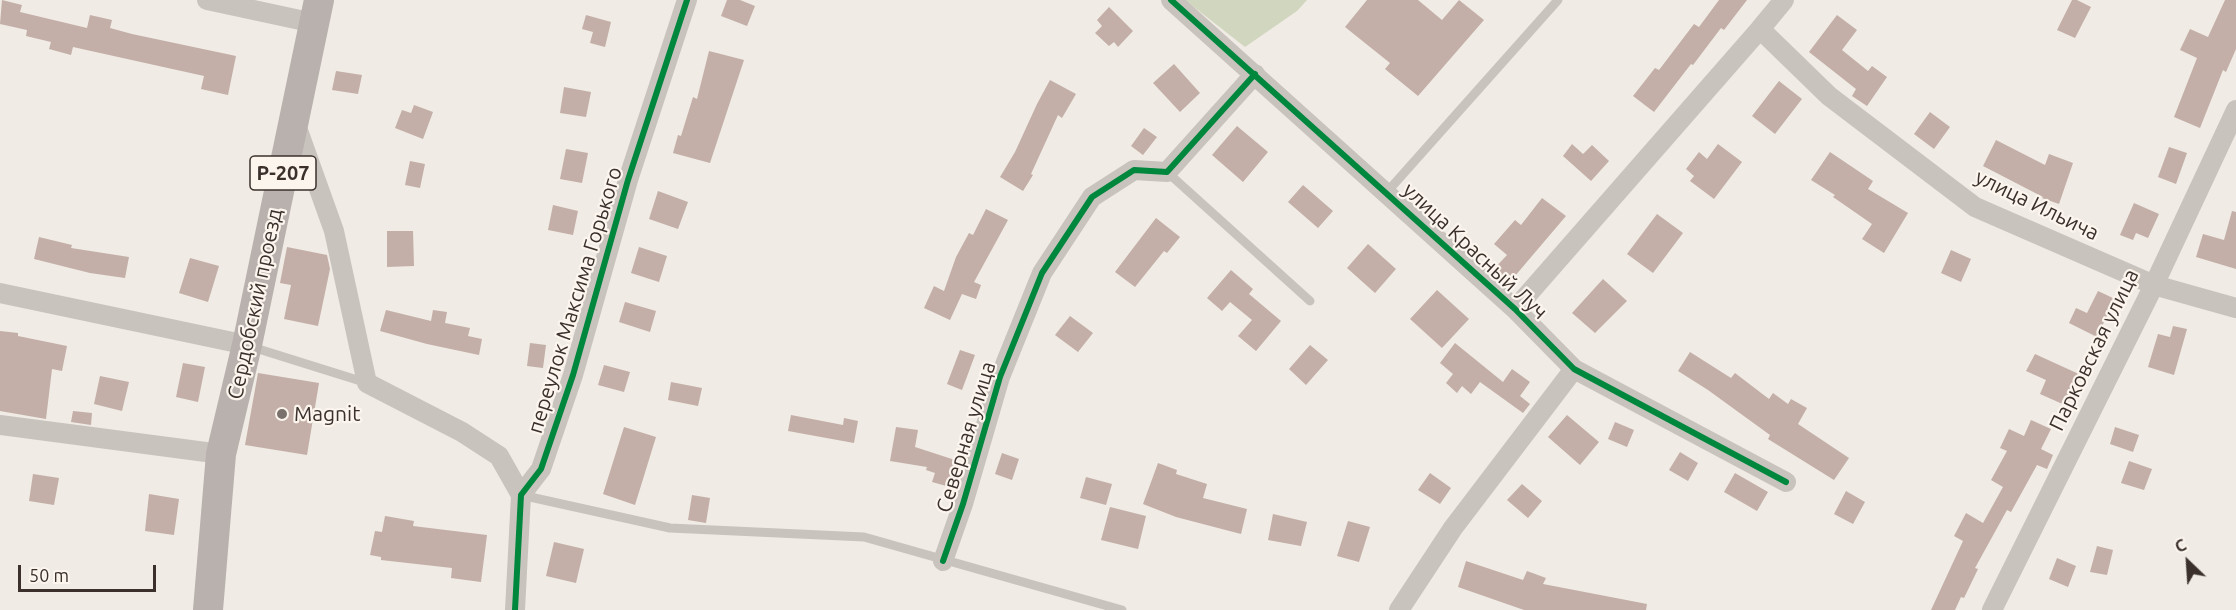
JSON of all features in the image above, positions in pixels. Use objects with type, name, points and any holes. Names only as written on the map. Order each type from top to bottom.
[{"type":"main road","name":"Сердобский проезд","points":[[208,610],[221,454],[247,345],[316,12]]},
{"type":"street","points":[[207,0],[316,12]]},
{"type":"street","name":"переулок Максима Горького","points":[[521,495],[541,469],[573,375],[628,180],[687,0]]},
{"type":"street","name":"улица Красный Луч","points":[[1171,0],[1515,309],[1574,369],[1786,482]]},
{"type":"street","name":"улица Красный Луч","points":[[1515,309],[1784,0]]},
{"type":"street","name":"улица Ильича","points":[[1760,29],[1829,96],[1975,207],[2154,285],[2236,308]]},
{"type":"street","points":[[1167,172],[1255,74]]},
{"type":"street","name":"Парковская улица","points":[[1992,610],[2154,285],[2236,110]]},
{"type":"street","points":[[294,120],[334,231],[367,383],[462,432],[499,456],[521,495],[515,610]]},
{"type":"street","name":"Северная улица","points":[[943,561],[963,504],[1000,377],[1042,273],[1092,197],[1134,170],[1167,172]]},
{"type":"street","points":[[0,293],[247,345]]},
{"type":"street","points":[[1399,610],[1454,528],[1574,369]]},
{"type":"street","points":[[0,424],[221,454]]},
{"type":"lane","points":[[1387,192],[1558,0]]},
{"type":"lane","points":[[1167,172],[1310,301]]},
{"type":"lane","points":[[247,345],[367,383]]},
{"type":"lane","points":[[521,495],[670,528],[864,537],[1122,610]]},
{"type":"green space","points":[[1185,0],[1307,0],[1297,11],[1245,47]]},
{"type":"building","points":[[2,0],[22,5],[20,12],[87,28],[90,15],[112,20],[110,28],[236,56],[228,95],[201,89],[204,76],[73,47],[71,55],[49,49],[51,42],[26,36],[27,30],[0,24]]},
{"type":"building","points":[[727,0],[740,0],[755,6],[747,26],[721,16]]},
{"type":"building","points":[[1367,0],[1418,0],[1442,20],[1459,0],[1484,20],[1418,96],[1385,69],[1390,63],[1345,27]]},
{"type":"building","points":[[1719,0],[1747,0],[1724,30],[1721,28],[1693,65],[1691,64],[1654,112],[1633,96],[1655,68],[1659,70],[1694,24],[1699,27]]},
{"type":"building","points":[[2072,0],[2091,7],[2075,38],[2057,30]]},
{"type":"building","points":[[2225,0],[2236,0],[2236,49],[2226,72],[2223,70],[2200,128],[2174,117],[2197,58],[2180,50],[2190,29],[2208,37]]},
{"type":"building","points":[[1109,7],[1133,31],[1118,47],[1114,42],[1109,46],[1095,33],[1102,26],[1097,20]]},
{"type":"building","points":[[586,15],[611,22],[605,47],[590,43],[593,32],[582,29]]},
{"type":"building","points":[[1837,15],[1857,30],[1842,50],[1868,71],[1872,66],[1887,77],[1867,106],[1852,96],[1856,89],[1809,52]]},
{"type":"building","points":[[709,51],[744,60],[710,163],[673,153],[678,135],[681,136],[693,97],[697,99]]},
{"type":"building","points":[[1174,64],[1200,93],[1180,112],[1153,83]]},
{"type":"building","points":[[336,71],[362,75],[358,94],[332,90]]},
{"type":"building","points":[[1050,80],[1076,94],[1062,118],[1058,115],[1031,174],[1033,175],[1023,191],[1000,177],[1015,152]]},
{"type":"building","points":[[1779,81],[1802,99],[1775,134],[1752,116]]},
{"type":"building","points":[[564,87],[591,92],[586,117],[560,113]]},
{"type":"building","points":[[414,105],[433,112],[423,139],[395,128],[402,110],[411,113]]},
{"type":"building","points":[[1930,112],[1950,127],[1934,149],[1914,134]]},
{"type":"building","points":[[1237,126],[1268,152],[1243,182],[1212,155]]},
{"type":"building","points":[[1144,128],[1157,137],[1143,155],[1131,146]]},
{"type":"building","points":[[1996,140],[2045,165],[2049,154],[2073,163],[2059,204],[2042,198],[1983,166]]},
{"type":"building","points":[[1572,144],[1583,154],[1592,145],[1609,161],[1591,181],[1563,156]]},
{"type":"building","points":[[1718,144],[1742,162],[1714,199],[1690,181],[1694,176],[1686,169],[1699,152],[1707,159]]},
{"type":"building","points":[[2169,147],[2187,153],[2176,184],[2158,177]]},
{"type":"building","points":[[566,149],[588,153],[582,183],[560,179]]},
{"type":"building","points":[[1830,152],[1873,181],[1868,189],[1908,213],[1884,253],[1862,239],[1872,224],[1833,197],[1835,195],[1811,180]]},
{"type":"building","points":[[410,161],[425,164],[420,188],[405,185]]},
{"type":"building","points":[[1303,185],[1333,211],[1318,228],[1288,202]]},
{"type":"building","points":[[658,191],[688,202],[678,229],[649,219]]},
{"type":"building","points":[[1542,198],[1566,216],[1509,283],[1493,270],[1507,255],[1494,244],[1515,220],[1521,225]]},
{"type":"building","points":[[2134,203],[2159,214],[2148,238],[2136,233],[2133,240],[2120,235]]},
{"type":"building","points":[[553,205],[578,211],[573,235],[548,230]]},
{"type":"building","points":[[986,209],[1008,220],[974,282],[981,285],[976,299],[962,294],[950,320],[924,308],[934,286],[944,291],[956,257],[969,233],[973,235]]},
{"type":"building","points":[[2232,211],[2236,212],[2236,269],[2196,257],[2203,234],[2224,240]]},
{"type":"building","points":[[1657,214],[1683,233],[1653,273],[1627,254]]},
{"type":"building","points":[[1156,218],[1180,237],[1167,253],[1164,251],[1135,287],[1115,272]]},
{"type":"building","points":[[387,231],[413,231],[414,266],[387,267]]},
{"type":"building","points":[[39,237],[72,245],[71,248],[129,257],[125,278],[90,273],[34,259]]},
{"type":"building","points":[[1368,244],[1396,269],[1375,293],[1347,268]]},
{"type":"building","points":[[287,247],[327,255],[330,269],[318,326],[284,319],[291,285],[280,283]]},
{"type":"building","points":[[639,247],[667,256],[659,282],[631,273]]},
{"type":"building","points":[[1951,250],[1971,259],[1961,282],[1941,273]]},
{"type":"building","points":[[190,258],[219,266],[208,302],[179,293]]},
{"type":"building","points":[[1231,270],[1253,289],[1249,294],[1281,321],[1256,351],[1238,336],[1252,320],[1230,302],[1222,311],[1207,298]]},
{"type":"building","points":[[1603,279],[1627,301],[1595,333],[1572,313]]},
{"type":"building","points":[[1437,290],[1469,319],[1442,348],[1410,319]]},
{"type":"building","points":[[2098,291],[2115,299],[2097,337],[2069,323],[2076,308],[2087,313]]},
{"type":"building","points":[[625,302],[656,311],[650,332],[619,322]]},
{"type":"building","points":[[386,310],[431,321],[433,310],[447,312],[445,323],[470,328],[468,336],[482,339],[479,355],[380,331]]},
{"type":"building","points":[[1070,316],[1093,333],[1078,352],[1055,335]]},
{"type":"building","points":[[2173,326],[2187,329],[2174,375],[2148,367],[2158,334],[2170,337]]},
{"type":"building","points":[[0,331],[18,333],[18,336],[67,346],[62,371],[52,369],[46,419],[0,411]]},
{"type":"building","points":[[530,343],[546,345],[543,368],[527,366]]},
{"type":"building","points":[[1455,343],[1503,382],[1512,369],[1530,382],[1520,396],[1530,404],[1523,413],[1480,382],[1471,394],[1462,386],[1457,393],[1446,383],[1453,374],[1440,363]]},
{"type":"building","points":[[1310,345],[1328,360],[1306,385],[1289,369]]},
{"type":"building","points":[[960,350],[975,355],[962,390],[947,384]]},
{"type":"building","points":[[1690,352],[1731,378],[1735,373],[1769,399],[1773,393],[1788,404],[1791,399],[1807,408],[1798,424],[1849,458],[1834,480],[1768,439],[1770,435],[1678,371]]},
{"type":"building","points":[[2035,354],[2081,375],[2067,406],[2040,394],[2046,380],[2026,371]]},
{"type":"building","points":[[183,363],[205,367],[198,402],[176,397]]},
{"type":"building","points":[[604,365],[630,372],[624,392],[598,385]]},
{"type":"building","name":"Magnit","points":[[258,373],[319,383],[307,455],[245,445]]},
{"type":"building","points":[[100,376],[129,382],[122,411],[94,404]]},
{"type":"building","points":[[671,382],[702,388],[698,406],[668,400]]},
{"type":"building","points":[[73,411],[92,413],[91,425],[71,422]]},
{"type":"building","points":[[791,415],[843,425],[844,418],[858,421],[854,443],[788,431]]},
{"type":"building","points":[[1567,415],[1599,442],[1580,465],[1548,437]]},
{"type":"building","points":[[2031,420],[2051,429],[2041,449],[2053,455],[2047,469],[2037,465],[2011,512],[2007,510],[1975,568],[1978,569],[1964,598],[1961,597],[1955,610],[1931,610],[1963,541],[1954,536],[1966,513],[1983,523],[2003,487],[1991,480],[2007,451],[2000,448],[2009,429],[2024,436]]},
{"type":"building","points":[[1615,422],[1634,430],[1627,447],[1608,439]]},
{"type":"building","points":[[624,427],[656,437],[635,505],[603,494]]},
{"type":"building","points":[[896,427],[918,430],[915,447],[958,461],[950,487],[932,482],[935,473],[926,470],[927,467],[890,461]]},
{"type":"building","points":[[2115,427],[2139,435],[2133,452],[2110,444]]},
{"type":"building","points":[[1680,452],[1698,463],[1688,481],[1669,470]]},
{"type":"building","points":[[1002,453],[1019,459],[1012,480],[995,474]]},
{"type":"building","points":[[2129,461],[2152,469],[2144,490],[2121,483]]},
{"type":"building","points":[[1158,463],[1177,470],[1176,474],[1207,484],[1203,498],[1247,509],[1241,534],[1176,517],[1143,504]]},
{"type":"building","points":[[1430,473],[1451,488],[1440,504],[1418,490]]},
{"type":"building","points":[[1735,473],[1768,492],[1757,511],[1724,492]]},
{"type":"building","points":[[33,474],[59,478],[54,505],[29,501]]},
{"type":"building","points":[[1086,477],[1112,484],[1106,505],[1080,498]]},
{"type":"building","points":[[1522,484],[1542,501],[1528,518],[1507,500]]},
{"type":"building","points":[[1846,491],[1865,502],[1853,524],[1834,514]]},
{"type":"building","points":[[149,494],[179,499],[174,535],[145,531]]},
{"type":"building","points":[[692,495],[710,498],[706,523],[688,520]]},
{"type":"building","points":[[1110,507],[1146,516],[1138,549],[1101,540]]},
{"type":"building","points":[[1273,514],[1307,522],[1301,546],[1268,540]]},
{"type":"building","points":[[385,516],[414,521],[413,526],[487,535],[481,582],[451,578],[452,568],[381,560],[381,557],[370,555],[375,531],[382,532]]},
{"type":"building","points":[[1348,521],[1370,527],[1359,562],[1337,556]]},
{"type":"building","points":[[554,542],[584,549],[576,583],[546,576]]},
{"type":"building","points":[[2097,546],[2113,550],[2107,575],[2090,572]]},
{"type":"building","points":[[2057,558],[2076,566],[2068,587],[2049,579]]},
{"type":"building","points":[[1466,561],[1523,580],[1527,571],[1546,578],[1543,584],[1647,604],[1646,610],[1524,610],[1458,587]]},
{"type":"cycle path","points":[[515,610],[521,495],[541,469],[573,375],[628,180],[687,0]]},
{"type":"cycle path","points":[[1171,0],[1515,309],[1574,369],[1786,482]]},
{"type":"cycle path","points":[[943,561],[963,504],[1000,377],[1042,273],[1092,197],[1134,170],[1167,172],[1255,74]]},
{"type":"place","name":"Magnit","points":[[282,414]]}]
